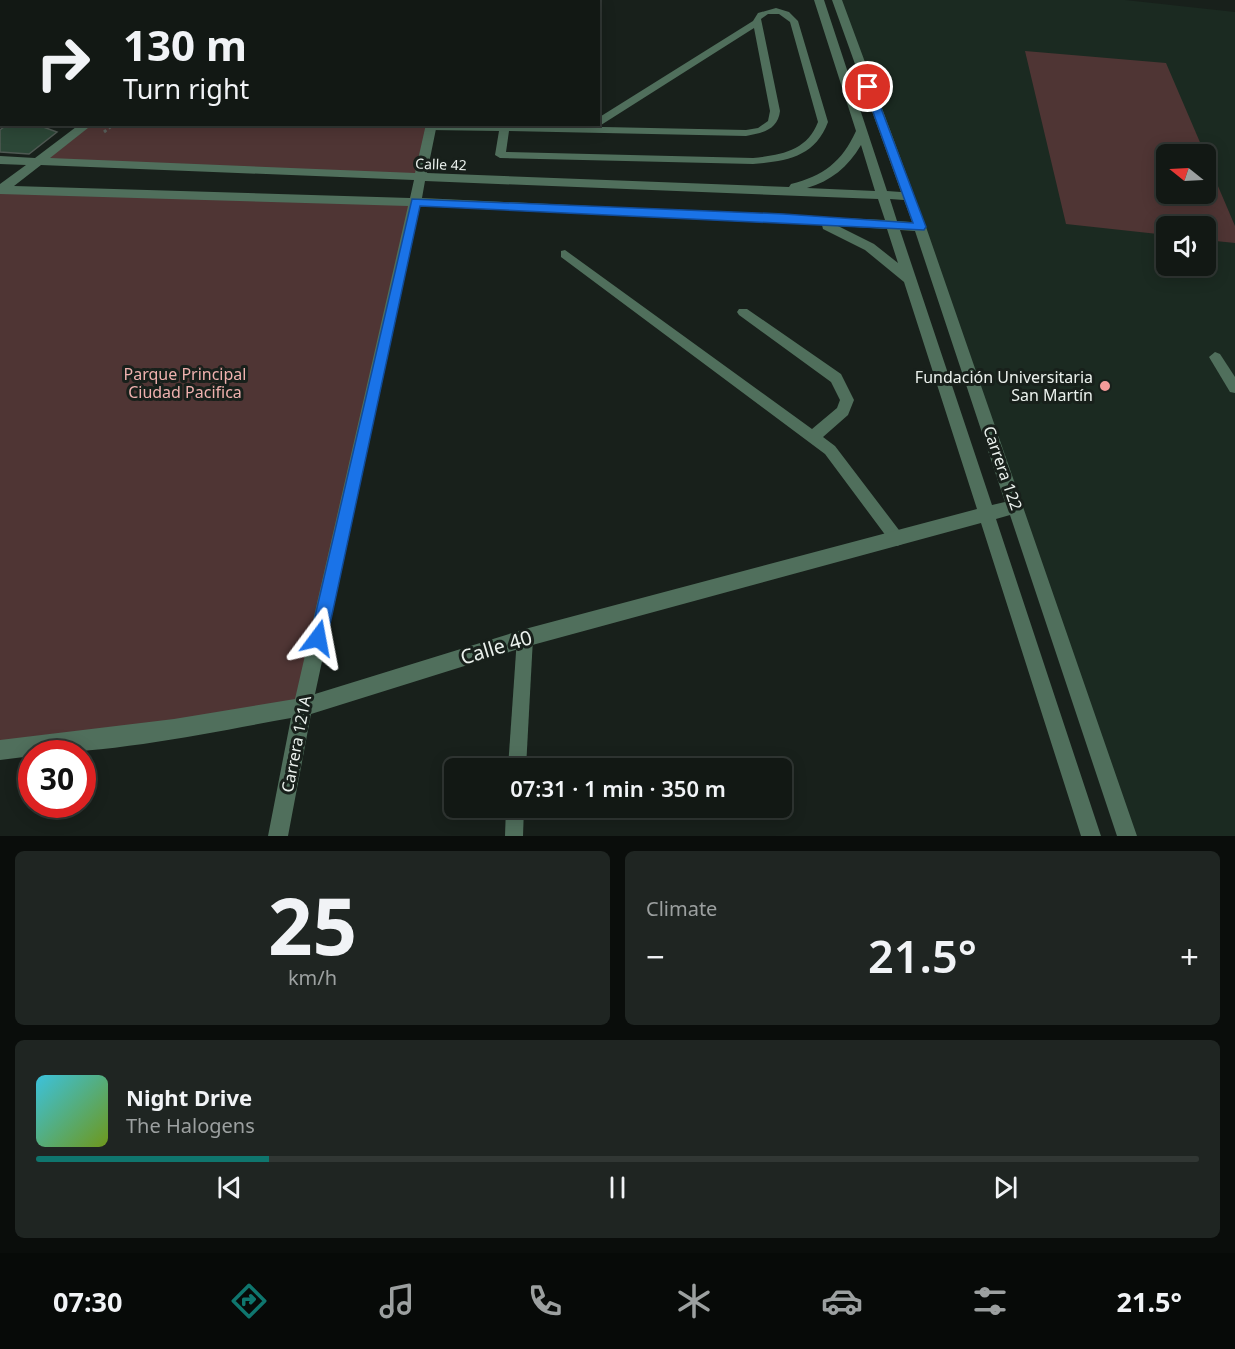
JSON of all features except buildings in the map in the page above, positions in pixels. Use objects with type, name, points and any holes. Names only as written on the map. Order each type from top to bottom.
[{"type":"street","name":"Carrera 122","points":[[819,0],[1090,836]]},
{"type":"street","name":"Carrera 122","points":[[837,0],[920,227],[1127,836]]},
{"type":"street","points":[[0,190],[85,126]]},
{"type":"street","name":"Carrera 121A","points":[[278,836],[303,707],[432,126]]},
{"type":"street","points":[[772,191],[801,186],[826,177],[844,163],[856,148],[862,131]]},
{"type":"street","name":"Calle 42","points":[[0,160],[909,196]]},
{"type":"street","points":[[0,190],[416,202],[784,218],[920,227]]},
{"type":"street","points":[[784,218],[822,224],[858,238],[888,258],[911,285]]},
{"type":"street","name":"Calle 40","points":[[0,750],[174,729],[303,707],[525,638],[1016,506]]},
{"type":"lane","points":[[432,126],[587,131],[746,133],[759,131],[769,126],[775,119],[775,111],[757,22],[759,15],[774,6],[794,21],[823,122],[813,142],[802,150],[788,156],[753,161],[500,155],[504,129]]},
{"type":"lane","points":[[600,123],[757,22]]},
{"type":"lane","points":[[587,131],[595,126]]},
{"type":"lane","points":[[565,254],[830,450],[897,539]]},
{"type":"lane","points":[[743,312],[836,378],[847,400],[843,411],[813,437]]},
{"type":"lane","points":[[1215,357],[1235,388]]},
{"type":"lane","points":[[518,758],[525,638]]},
{"type":"lane","points":[[514,836],[515,818]]},
{"type":"shaded area","name":"Fundación Universitaria San Martín","points":[[837,0],[1125,0],[1235,12],[1235,836],[1127,836]]},
{"type":"green space","points":[[1025,51],[1166,63],[1201,144],[1156,144],[1156,204],[1216,204],[1216,181],[1235,226],[1235,243],[1216,241],[1216,216],[1156,216],[1156,234],[1066,224]]},
{"type":"green space","points":[[87,126],[432,126],[421,178],[39,162]]},
{"type":"green space","name":"Parque Principal Ciudad Pacifica","points":[[0,190],[416,202],[303,707],[70,740],[18,740],[18,747],[0,750]]},
{"type":"place","name":"Fundación Universitaria San Martín","points":[[1105,386]]},
{"type":"route","points":[[318,638],[416,202],[784,218],[920,227],[868,87]]}]
